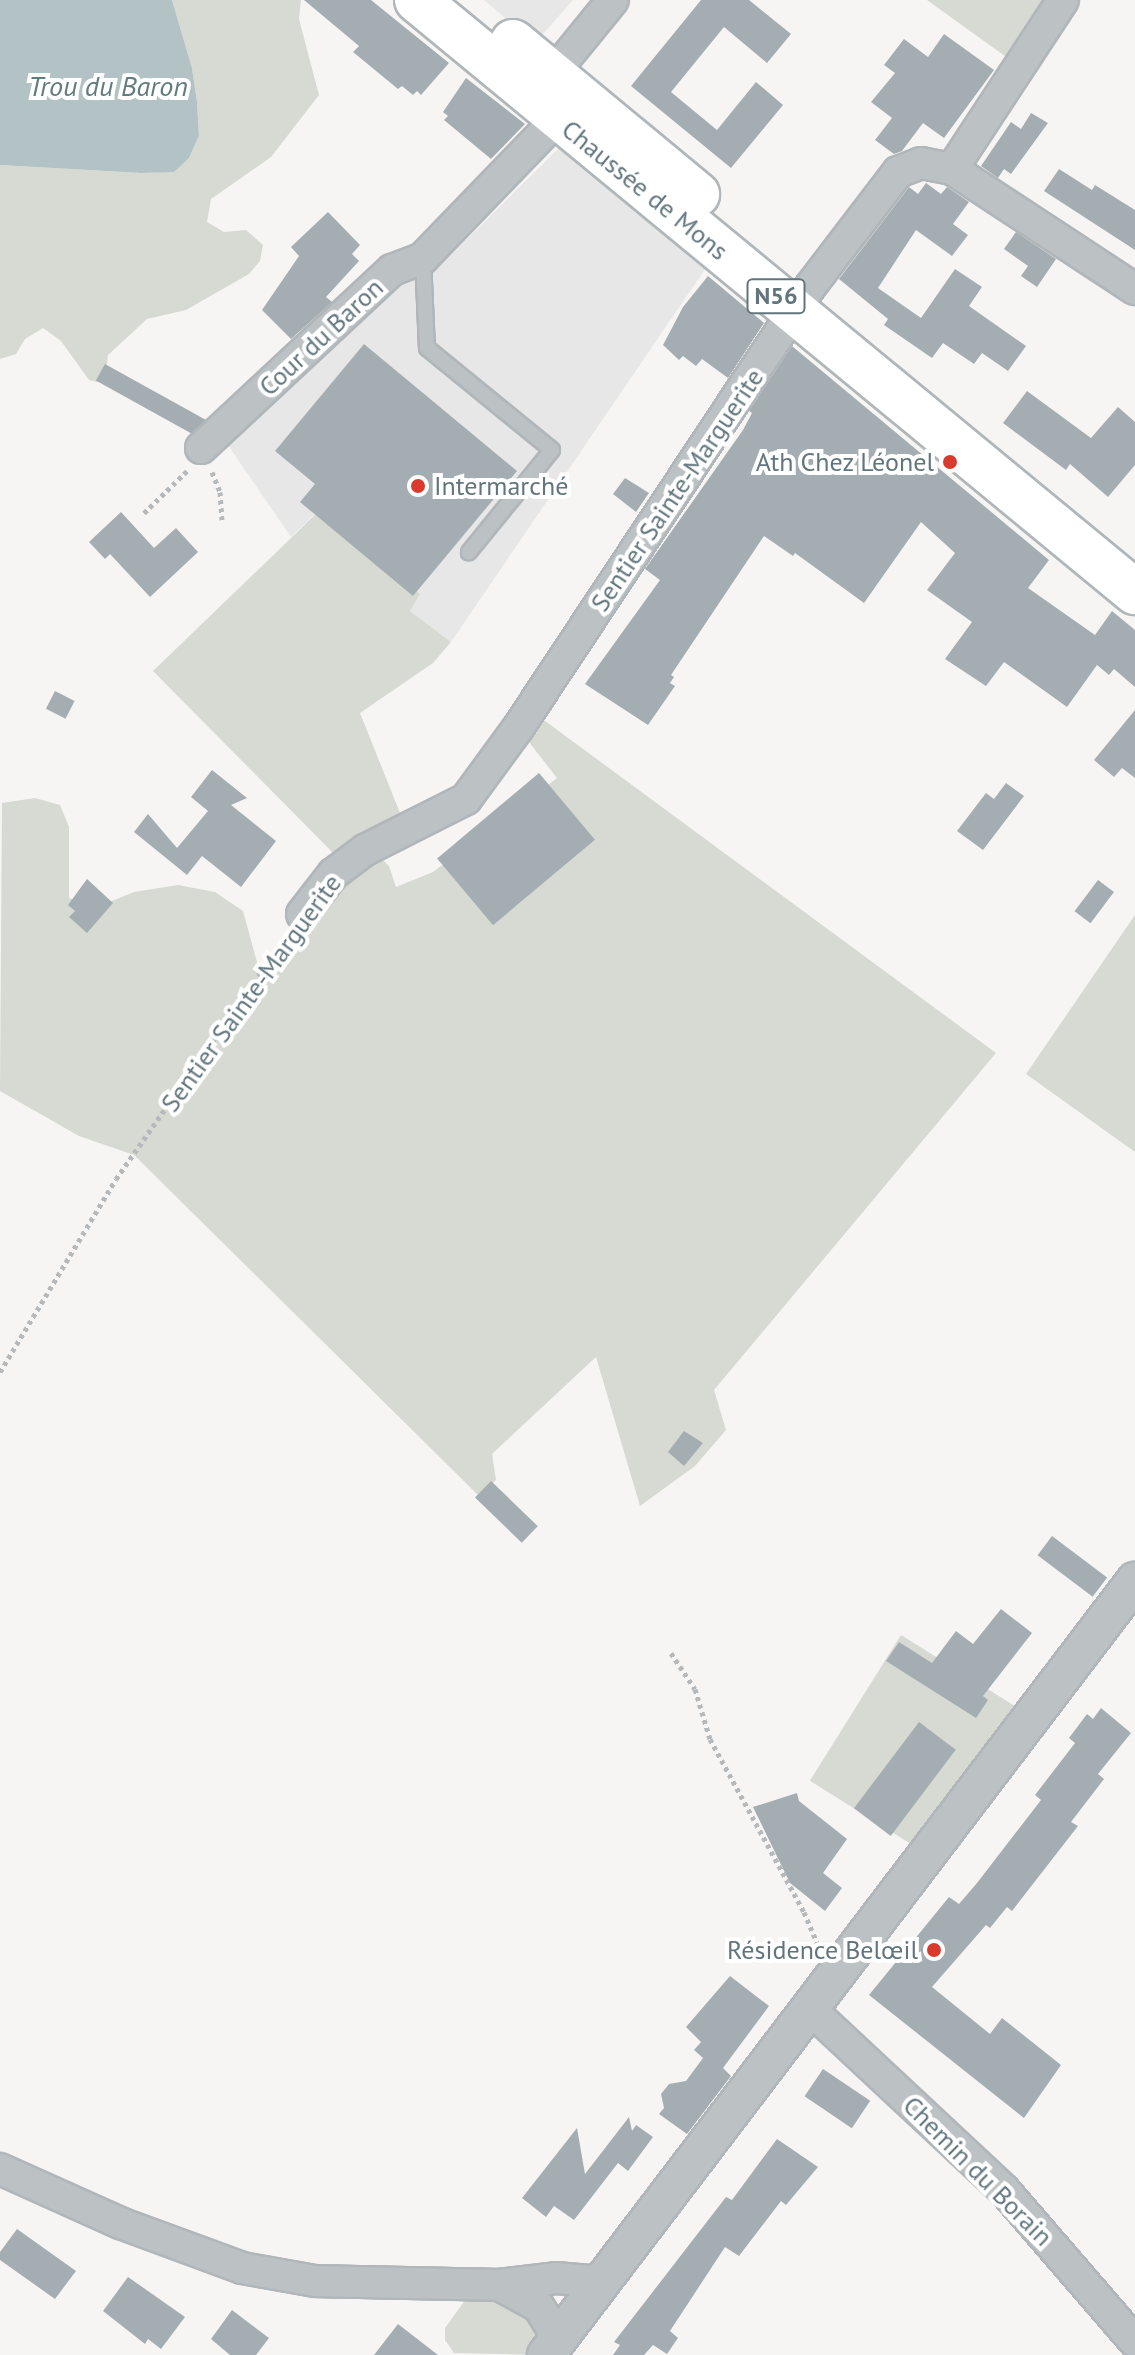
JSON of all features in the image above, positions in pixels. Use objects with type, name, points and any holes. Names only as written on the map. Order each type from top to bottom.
[{"type":"main road","name":"Chaussée de Mons","points":[[417,0],[556,97],[803,299],[1135,560]]},
{"type":"main road","name":"Chaussée de Mons","points":[[462,0],[556,97]]},
{"type":"main road","name":"Chaussée de Mons","points":[[803,299],[1135,592]]},
{"type":"street","name":"Cour du Baron","points":[[201,448],[392,270],[423,258],[556,97],[613,0]]},
{"type":"street","points":[[1063,0],[952,169],[1135,289]]},
{"type":"street","name":"Sentier Sainte-Marguerite","points":[[302,914],[333,874],[365,850],[466,799],[518,728],[803,299],[898,172],[921,163],[952,169]]},
{"type":"street","points":[[551,2349],[1135,1581]]},
{"type":"street","name":"Chemin du Borain","points":[[810,2009],[1004,2190],[1135,2342]]},
{"type":"street","points":[[0,2169],[120,2223],[242,2268],[315,2281],[499,2285],[556,2278],[602,2282]]},
{"type":"street","points":[[499,2285],[538,2306],[552,2328],[551,2349]]},
{"type":"lane","points":[[423,258],[427,348],[552,450],[469,552]]},
{"type":"path","points":[[144,513],[191,467],[201,448]]},
{"type":"path","points":[[201,448],[220,492],[222,520]]},
{"type":"path","name":"Sentier Sainte-Marguerite","points":[[0,1372],[116,1179],[302,914]]},
{"type":"path","points":[[671,1653],[695,1689],[710,1739],[804,1912],[833,1978]]},
{"type":"shaded area","points":[[172,0],[301,0],[299,19],[319,95],[271,157],[211,199],[207,222],[224,232],[246,230],[263,245],[260,261],[249,274],[186,310],[147,319],[108,355],[106,371],[98,382],[89,380],[61,341],[43,328],[25,339],[16,354],[0,359],[0,165],[141,173],[174,171],[189,158],[199,136],[197,102],[192,68]]},
{"type":"shaded area","points":[[484,0],[573,0],[535,43]]},
{"type":"shaded area","points":[[927,0],[1063,0],[1020,67]]},
{"type":"shaded area","points":[[566,141],[712,259],[451,642],[410,611],[420,594],[316,513],[291,537],[219,432],[400,283],[435,271]]},
{"type":"shaded area","points":[[317,513],[420,594],[410,611],[451,642],[433,663],[360,713],[406,828],[379,856],[389,866],[396,887],[433,872],[557,778],[518,728],[537,715],[996,1053],[714,1390],[726,1430],[695,1466],[640,1506],[596,1357],[492,1454],[496,1480],[479,1496],[134,1155],[79,1136],[0,1091],[2,803],[35,798],[60,805],[69,827],[69,898],[95,908],[134,892],[178,885],[215,892],[243,911],[260,973],[321,887],[344,864],[153,671]]},
{"type":"shaded area","points":[[1135,915],[1135,1152],[1026,1074]]},
{"type":"shaded area","points":[[901,1635],[1032,1717],[940,1862],[810,1781]]},
{"type":"shaded area","points":[[476,2285],[538,2306],[540,2355],[454,2353],[445,2340],[445,2328]]},
{"type":"water","name":"Trou du Baron","points":[[0,0],[172,0],[192,68],[197,102],[199,136],[189,158],[174,172],[0,165]]},
{"type":"building","points":[[304,0],[371,0],[449,63],[421,95],[417,91],[413,95],[402,86],[398,89],[353,52],[359,46]]},
{"type":"building","points":[[701,0],[749,0],[791,34],[767,63],[724,27],[671,92],[717,130],[756,82],[783,105],[731,168],[631,86]]},
{"type":"building","points":[[944,34],[994,70],[944,138],[923,123],[902,151],[894,154],[875,140],[892,118],[871,102],[895,73],[884,65],[904,39],[928,57]]},
{"type":"building","points":[[466,78],[525,124],[491,159],[444,120],[448,116],[443,112]]},
{"type":"building","points":[[1031,113],[1048,123],[1011,174],[1004,169],[998,178],[981,166],[1011,122],[1021,129]]},
{"type":"building","points":[[1059,169],[1092,190],[1095,185],[1135,210],[1135,250],[1044,191]]},
{"type":"building","points":[[926,183],[941,194],[947,187],[969,202],[953,224],[968,235],[952,256],[916,230],[878,288],[921,318],[955,269],[982,287],[969,306],[1026,346],[1008,371],[982,353],[974,364],[943,343],[932,358],[884,325],[888,319],[839,279],[909,187],[918,194]]},
{"type":"building","points":[[328,212],[360,245],[352,254],[359,261],[326,297],[332,302],[291,339],[262,310],[299,256],[291,247]]},
{"type":"building","points":[[1016,232],[1056,259],[1037,287],[1021,276],[1028,266],[1004,249]]},
{"type":"building","points":[[708,276],[764,323],[728,378],[702,359],[696,366],[683,356],[679,360],[663,345],[683,307]]},
{"type":"building","points":[[364,344],[517,471],[413,596],[300,502],[315,484],[275,451]]},
{"type":"building","points":[[792,346],[1049,560],[1028,588],[1095,635],[1112,611],[1135,630],[1135,687],[1114,669],[1109,675],[1097,665],[1067,707],[1004,662],[986,686],[945,659],[972,622],[927,590],[955,553],[921,522],[864,603],[795,553],[793,556],[764,536],[671,675],[674,677],[670,683],[675,686],[648,725],[585,684],[660,580],[645,569],[743,430],[752,413],[749,411]]},
{"type":"building","points":[[105,364],[206,420],[196,436],[96,381]]},
{"type":"building","points":[[1027,391],[1091,438],[1118,407],[1135,422],[1135,465],[1108,497],[1070,464],[1066,470],[1003,423]]},
{"type":"building","points":[[625,478],[649,493],[636,512],[613,494]]},
{"type":"building","points":[[121,512],[154,548],[176,528],[198,552],[150,597],[110,554],[105,559],[89,542]]},
{"type":"building","points":[[55,691],[75,701],[66,719],[46,709]]},
{"type":"building","points":[[1135,710],[1135,778],[1122,768],[1114,777],[1094,760]]},
{"type":"building","points":[[212,770],[247,798],[231,805],[276,841],[241,887],[202,856],[187,875],[134,832],[148,814],[177,848],[208,811],[191,797]]},
{"type":"building","points":[[539,773],[595,840],[493,925],[437,858]]},
{"type":"building","points":[[1006,783],[1024,796],[983,850],[957,831],[986,793],[994,799]]},
{"type":"building","points":[[87,879],[113,903],[87,933],[69,917],[75,911],[68,905]]},
{"type":"building","points":[[1098,880],[1114,892],[1091,923],[1075,911]]},
{"type":"building","points":[[684,1431],[703,1443],[684,1466],[668,1452]]},
{"type":"building","points":[[491,1481],[538,1526],[522,1543],[475,1498]]},
{"type":"building","points":[[1052,1536],[1107,1578],[1093,1597],[1038,1555]]},
{"type":"building","points":[[1001,1609],[1032,1633],[983,1696],[988,1700],[976,1718],[886,1661],[899,1642],[932,1663],[956,1631],[973,1644]]},
{"type":"building","points":[[1101,1708],[1131,1733],[1098,1774],[1104,1779],[1071,1822],[1078,1826],[1012,1911],[1007,1907],[990,1928],[986,1925],[932,1987],[990,2034],[1002,2018],[1061,2065],[1024,2118],[869,1995],[949,1897],[959,1904],[977,1883],[1041,1800],[1035,1795],[1075,1743],[1069,1738],[1087,1714],[1093,1719]]},
{"type":"building","points":[[919,1722],[956,1750],[891,1836],[854,1808]]},
{"type":"building","points":[[797,1793],[799,1801],[847,1839],[823,1873],[842,1888],[825,1911],[790,1883],[753,1807]]},
{"type":"building","points":[[730,1976],[769,2006],[723,2068],[731,2076],[687,2134],[659,2114],[664,2108],[661,2094],[669,2084],[686,2081],[703,2058],[694,2050],[701,2042],[686,2027]]},
{"type":"building","points":[[823,2069],[870,2101],[852,2128],[805,2096]]},
{"type":"building","points":[[629,2117],[632,2131],[636,2125],[653,2137],[628,2171],[618,2163],[574,2220],[554,2206],[546,2217],[522,2198],[577,2128],[585,2174]]},
{"type":"building","points":[[777,2139],[818,2167],[786,2205],[781,2201],[739,2256],[725,2247],[670,2331],[678,2338],[667,2354],[653,2345],[644,2355],[613,2355],[620,2345],[614,2342],[726,2197],[732,2200]]},
{"type":"building","points":[[17,2229],[76,2271],[55,2299],[0,2260],[0,2252]]},
{"type":"building","points":[[128,2277],[185,2317],[161,2349],[148,2339],[145,2344],[103,2311]]},
{"type":"building","points":[[232,2310],[269,2338],[256,2355],[230,2355],[211,2339]]},
{"type":"building","points":[[398,2324],[438,2355],[374,2355]]},
{"type":"place","name":"Ath Chez Léonel","points":[[950,462]]},
{"type":"place","name":"Intermarché","points":[[418,486]]},
{"type":"place","name":"Résidence Belœil","points":[[934,1950]]}]
